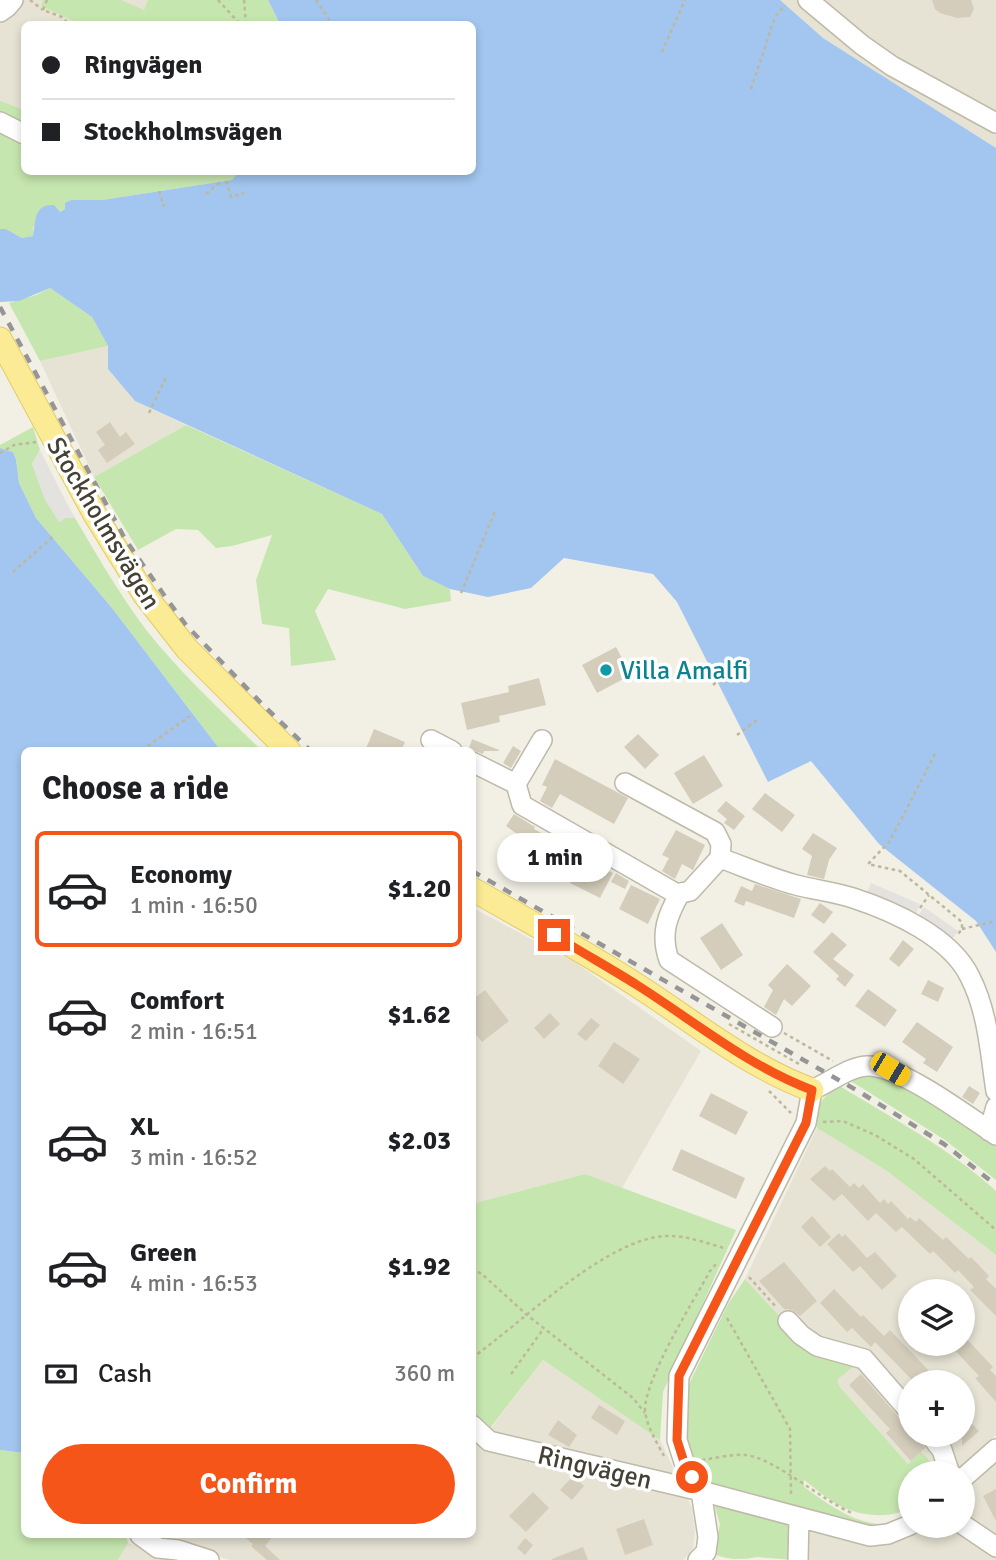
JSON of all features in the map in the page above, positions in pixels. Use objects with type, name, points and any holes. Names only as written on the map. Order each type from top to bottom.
[{"type":"main road","name":"Stockholmsvägen","points":[[0,339],[94,513],[144,594],[187,649],[285,747]]},
{"type":"main road","points":[[476,891],[637,985],[714,1038],[797,1085],[812,1090]]},
{"type":"street","points":[[0,12],[13,0]]},
{"type":"street","points":[[808,0],[862,46],[892,66],[996,123]]},
{"type":"street","points":[[0,122],[21,132]]},
{"type":"street","points":[[431,740],[444,747]]},
{"type":"street","points":[[542,740],[516,784],[522,805],[677,894],[690,891],[720,858],[721,844],[715,832],[625,783]]},
{"type":"street","points":[[476,764],[516,784]]},
{"type":"street","points":[[720,858],[883,910],[922,928],[948,949],[969,974],[990,1008],[996,1091]]},
{"type":"street","points":[[680,893],[665,928],[664,945],[669,960],[772,1027]]},
{"type":"street","points":[[812,1090],[849,1071],[866,1066],[890,1069],[992,1133],[996,1107]]},
{"type":"street","name":"Ringvägen","points":[[698,1560],[706,1552],[708,1537],[701,1491],[684,1462],[677,1440],[679,1376],[806,1123],[812,1090]]},
{"type":"street","points":[[788,1321],[801,1335],[817,1346],[864,1359],[898,1398]]},
{"type":"street","name":"Ringvägen","points":[[476,1429],[489,1441],[701,1491]]},
{"type":"street","points":[[975,1468],[996,1449]]},
{"type":"street","points":[[701,1491],[870,1536],[898,1530]]},
{"type":"street","points":[[795,1516],[798,1560]]},
{"type":"street","points":[[975,1533],[996,1547]]},
{"type":"street","points":[[144,1538],[158,1548],[178,1550],[209,1560]]},
{"type":"street","points":[[165,1538],[178,1550]]},
{"type":"path","points":[[30,0],[66,21]]},
{"type":"path","points":[[43,10],[47,0]]},
{"type":"path","points":[[218,0],[237,21]]},
{"type":"path","points":[[244,0],[246,21]]},
{"type":"path","points":[[316,0],[330,21]]},
{"type":"path","points":[[662,52],[685,0]]},
{"type":"path","points":[[751,89],[775,17],[785,5]]},
{"type":"path","points":[[226,181],[231,197],[244,193]]},
{"type":"path","points":[[206,194],[220,182]]},
{"type":"path","points":[[159,191],[164,207]]},
{"type":"path","points":[[149,413],[166,377]]},
{"type":"path","points":[[0,453],[23,442],[41,442]]},
{"type":"path","points":[[461,593],[496,509]]},
{"type":"path","points":[[13,572],[55,535]]},
{"type":"path","points":[[713,685],[723,677]]},
{"type":"path","points":[[146,747],[190,716]]},
{"type":"path","points":[[737,735],[760,718]]},
{"type":"path","points":[[934,754],[890,841],[868,864],[900,871],[962,922],[962,929],[948,949]]},
{"type":"path","points":[[962,929],[996,922]]},
{"type":"path","points":[[724,1022],[806,1068]]},
{"type":"path","points":[[772,1027],[841,1066]]},
{"type":"path","points":[[786,1106],[795,1117],[806,1123],[843,1121],[875,1135],[914,1159],[996,1230]]},
{"type":"path","points":[[476,1354],[558,1289],[603,1260],[641,1242],[666,1236],[730,1249]]},
{"type":"path","points":[[476,1271],[633,1398],[645,1413]]},
{"type":"path","points":[[749,1277],[788,1321]]},
{"type":"path","points":[[717,1299],[785,1418],[791,1442],[795,1516]]},
{"type":"path","points":[[511,1374],[544,1328]]},
{"type":"path","points":[[692,1461],[746,1455],[792,1477],[851,1513]]},
{"type":"shaded area","points":[[0,0],[268,0],[278,21],[21,21],[21,169],[0,158]]},
{"type":"shaded area","points":[[780,0],[996,0],[996,148],[823,38]]},
{"type":"shaded area","points":[[108,346],[108,369],[135,401],[186,425],[94,477],[40,361]]},
{"type":"shaded area","points":[[40,450],[75,518],[65,518],[59,522],[45,500],[32,464]]},
{"type":"shaded area","points":[[871,883],[920,904],[916,914],[867,893]]},
{"type":"shaded area","points":[[924,907],[958,931],[952,939],[918,916]]},
{"type":"shaded area","points":[[476,910],[576,963],[701,1051],[622,1188],[585,1174],[476,1203]]},
{"type":"shaded area","points":[[817,1128],[887,1171],[996,1255],[996,1435],[967,1461],[929,1461],[921,1453],[912,1461],[905,1461],[840,1387],[837,1380],[745,1279]]},
{"type":"shaded area","points":[[543,1360],[660,1440],[692,1508],[695,1532],[693,1549],[683,1560],[230,1560],[192,1548],[177,1538],[476,1538],[476,1423],[488,1432]]},
{"type":"shaded area","points":[[996,1460],[996,1541],[975,1526],[975,1479]]},
{"type":"shaded area","points":[[803,1524],[898,1532],[898,1538],[973,1538],[996,1554],[996,1560],[801,1560]]},
{"type":"shaded area","points":[[128,1543],[187,1560],[118,1560]]},
{"type":"green space","points":[[43,0],[121,0],[144,10],[148,0],[268,0],[278,21],[74,21],[41,6]]},
{"type":"green space","points":[[0,101],[21,109],[21,175],[237,175],[233,180],[102,200],[71,200],[65,209],[33,227],[34,236],[22,238],[6,229],[0,229]]},
{"type":"green space","points":[[50,288],[92,317],[108,346],[40,361],[9,303]]},
{"type":"green space","points":[[186,425],[382,514],[423,576],[450,589],[451,601],[405,609],[328,589],[315,611],[336,660],[291,666],[289,628],[262,624],[256,580],[272,535],[216,548],[198,530],[176,529],[138,550],[94,477]]},
{"type":"green space","points":[[33,427],[40,450],[32,464],[59,522],[65,518],[75,518],[118,590],[147,631],[188,678],[258,747],[218,747],[112,608],[36,518],[19,483],[16,458],[13,452],[0,448],[0,445]]},
{"type":"green space","points":[[859,1072],[897,1080],[996,1143],[996,1180],[945,1140],[846,1078]]},
{"type":"green space","points":[[838,1085],[940,1147],[996,1191],[996,1255],[887,1171],[817,1128],[820,1103]]},
{"type":"green space","points":[[585,1174],[736,1230],[663,1392],[660,1440],[543,1360],[487,1432],[476,1423],[476,1203]]},
{"type":"green space","points":[[745,1279],[782,1319],[861,1360],[837,1380],[840,1387],[905,1461],[898,1461],[898,1512],[875,1515],[857,1512],[840,1506],[804,1480],[804,1487],[854,1518],[883,1524],[898,1521],[898,1526],[886,1532],[715,1487],[699,1472],[683,1434],[688,1386],[728,1304]]},
{"type":"green space","points":[[0,1450],[21,1453],[21,1538],[127,1538],[128,1543],[118,1560],[0,1560]]},
{"type":"green space","points":[[921,1452],[930,1461],[911,1461]]},
{"type":"green space","points":[[717,1504],[796,1522],[794,1560],[757,1557],[735,1559],[714,1554],[720,1524],[715,1508]]},
{"type":"water","points":[[268,0],[780,0],[823,38],[996,148],[996,952],[976,921],[879,844],[811,761],[768,782],[677,602],[653,574],[564,558],[531,588],[488,597],[450,589],[423,576],[382,514],[135,401],[108,369],[108,346],[92,317],[50,288],[19,301],[0,302],[0,229],[6,229],[22,238],[33,236],[37,215],[42,207],[47,205],[54,205],[60,212],[65,209],[65,203],[71,200],[102,200],[232,180],[236,175],[476,175],[476,21],[278,21]]},
{"type":"water","points":[[0,448],[13,452],[19,483],[36,518],[112,608],[218,747],[21,747],[21,1453],[0,1450]]},
{"type":"building","points":[[932,0],[971,0],[974,9],[970,17],[957,18],[940,13],[935,9]]},
{"type":"building","points":[[110,422],[120,437],[126,432],[135,444],[107,463],[98,450],[105,445],[96,432]]},
{"type":"building","name":"Villa Amalfi","points":[[616,647],[631,675],[597,693],[582,665]]},
{"type":"building","points":[[539,678],[546,705],[499,716],[500,722],[467,730],[461,703],[509,692],[508,686]]},
{"type":"building","points":[[374,729],[405,742],[403,747],[367,747]]},
{"type":"building","points":[[638,734],[659,755],[645,769],[624,747]]},
{"type":"building","points":[[472,739],[499,751],[484,751],[483,754],[476,751],[476,747],[469,747]]},
{"type":"building","points":[[513,746],[521,751],[511,768],[503,763]]},
{"type":"building","points":[[704,755],[723,786],[693,804],[674,773]]},
{"type":"building","points":[[555,759],[628,798],[614,824],[560,794],[552,808],[540,801],[547,787],[542,785]]},
{"type":"building","points":[[765,793],[795,815],[782,832],[752,809]]},
{"type":"building","points":[[726,801],[745,816],[734,830],[724,823],[727,819],[717,811]]},
{"type":"building","points":[[514,814],[535,827],[534,829],[567,847],[552,874],[523,858],[531,844],[506,826]]},
{"type":"building","points":[[676,830],[705,845],[693,870],[682,864],[675,879],[662,871],[669,858],[662,855]]},
{"type":"building","points":[[813,833],[837,848],[829,860],[824,879],[807,875],[812,856],[802,849]]},
{"type":"building","points":[[583,858],[613,873],[600,898],[570,883]]},
{"type":"building","points":[[616,873],[629,881],[625,889],[611,882]]},
{"type":"building","points":[[755,884],[801,899],[794,918],[746,901],[744,906],[734,902],[741,886],[752,891]]},
{"type":"building","points":[[631,885],[660,899],[648,924],[619,909]]},
{"type":"building","points":[[820,903],[833,912],[824,924],[811,915]]},
{"type":"building","points":[[722,923],[743,955],[721,970],[700,938]]},
{"type":"building","points":[[832,932],[847,945],[833,959],[854,975],[845,987],[836,979],[839,976],[813,952]]},
{"type":"building","points":[[903,940],[914,949],[899,967],[889,959]]},
{"type":"building","points":[[787,964],[811,986],[792,1006],[784,999],[776,1015],[764,1007],[773,990],[768,985]]},
{"type":"building","points":[[928,980],[944,988],[938,1002],[921,994]]},
{"type":"building","points":[[868,989],[897,1010],[885,1027],[855,1006]]},
{"type":"building","points":[[485,990],[509,1021],[482,1042],[476,1035],[476,997]]},
{"type":"building","points":[[550,1013],[560,1024],[544,1039],[534,1028]]},
{"type":"building","points":[[591,1018],[600,1025],[586,1041],[577,1034]]},
{"type":"building","points":[[917,1022],[953,1047],[937,1072],[923,1063],[926,1059],[902,1042]]},
{"type":"building","points":[[614,1042],[640,1059],[623,1084],[598,1066]]},
{"type":"building","points":[[969,1086],[980,1093],[973,1104],[962,1097]]},
{"type":"building","points":[[711,1093],[748,1112],[736,1135],[699,1116]]},
{"type":"building","points":[[681,1149],[745,1178],[736,1199],[672,1170]]},
{"type":"building","points":[[825,1166],[830,1171],[832,1169],[850,1187],[854,1183],[859,1188],[863,1184],[880,1203],[884,1199],[888,1204],[891,1201],[908,1219],[910,1217],[916,1222],[919,1218],[943,1240],[946,1237],[989,1276],[986,1279],[996,1289],[996,1316],[975,1295],[975,1279],[966,1279],[958,1270],[955,1273],[933,1251],[930,1254],[902,1227],[896,1232],[876,1213],[868,1221],[842,1194],[834,1201],[810,1179]]},
{"type":"building","points":[[812,1216],[831,1237],[820,1247],[801,1227]]},
{"type":"building","points":[[839,1233],[842,1237],[845,1234],[867,1258],[875,1252],[897,1276],[882,1290],[860,1266],[853,1272],[827,1244]]},
{"type":"building","points":[[784,1262],[817,1301],[800,1316],[792,1310],[784,1309],[759,1281]]},
{"type":"building","points":[[834,1289],[884,1336],[890,1330],[898,1338],[898,1356],[915,1356],[928,1370],[902,1370],[875,1342],[871,1347],[852,1328],[847,1332],[820,1303]]},
{"type":"building","points":[[975,1348],[993,1367],[990,1370],[996,1376],[996,1402],[975,1378],[979,1376],[960,1356],[975,1356]]},
{"type":"building","points":[[861,1374],[898,1417],[898,1446],[886,1433],[890,1429],[849,1385]]},
{"type":"building","points":[[599,1405],[625,1421],[617,1435],[591,1418]]},
{"type":"building","points":[[558,1420],[577,1435],[569,1447],[548,1435]]},
{"type":"building","points":[[898,1447],[924,1447],[925,1448],[911,1461]]},
{"type":"building","points":[[573,1476],[584,1486],[572,1500],[560,1490]]},
{"type":"building","points":[[996,1489],[996,1521],[983,1496]]},
{"type":"building","points":[[533,1492],[549,1508],[526,1532],[509,1516]]},
{"type":"building","points":[[644,1519],[653,1545],[625,1555],[616,1529]]},
{"type":"building","points":[[246,1538],[272,1538],[265,1546],[280,1560],[267,1560],[251,1546],[253,1544]]},
{"type":"building","points":[[525,1538],[533,1545],[525,1555],[517,1548]]},
{"type":"building","points":[[583,1547],[588,1560],[552,1560],[552,1559]]},
{"type":"railway","points":[[0,307],[125,539],[164,595],[186,625],[307,747]]},
{"type":"railway","points":[[476,873],[858,1091],[944,1144],[996,1185]]},
{"type":"place","name":"Villa Amalfi","points":[[606,670]]},
{"type":"route","points":[[554,935],[637,985],[714,1038],[797,1085],[812,1090],[806,1123],[679,1376],[677,1440],[692,1477]]}]
